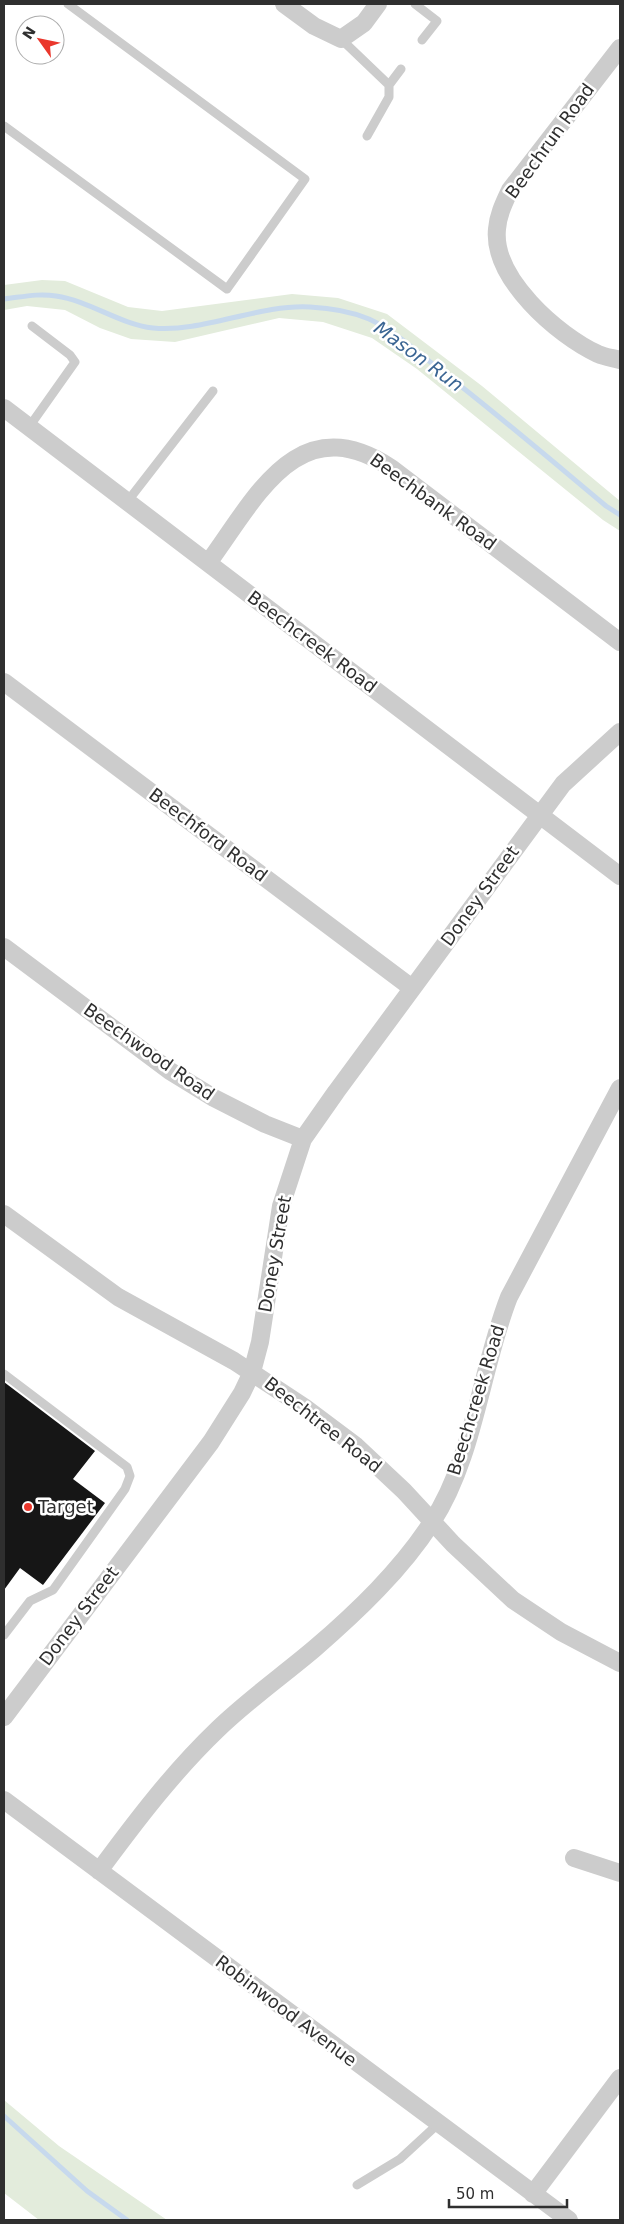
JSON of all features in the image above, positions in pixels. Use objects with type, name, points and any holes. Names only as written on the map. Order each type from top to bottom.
[{"type":"street","points":[[284,4],[314,26],[341,39],[364,23],[378,4]]},
{"type":"street","name":"Beechrun Road","points":[[620,48],[510,190],[500,211],[496,231],[499,254],[507,272],[530,302],[555,325],[579,342],[599,354],[620,360]]},
{"type":"street","name":"Beechcreek Road","points":[[4,408],[620,876]]},
{"type":"street","name":"Beechbank Road","points":[[208,563],[265,485],[284,466],[301,454],[315,450],[348,448],[375,457],[391,468],[620,642]]},
{"type":"street","name":"Beechford Road","points":[[4,682],[412,988]]},
{"type":"street","name":"Doney Street","points":[[4,1717],[211,1442],[242,1393],[252,1372],[260,1342],[281,1206],[304,1140],[412,988],[563,784],[620,732]]},
{"type":"street","name":"Beechwood Road","points":[[4,947],[170,1071],[214,1098],[265,1124],[304,1140]]},
{"type":"street","name":"Beechcreek Road","points":[[99,1871],[146,1807],[183,1764],[219,1728],[314,1648],[376,1592],[433,1521],[447,1494],[464,1452],[497,1328],[509,1297],[620,1088]]},
{"type":"street","name":"Beechtree Road","points":[[4,1214],[118,1297],[252,1372],[304,1407],[356,1446],[513,1600],[561,1632],[620,1663]]},
{"type":"street","name":"Robinwood Avenue","points":[[4,1800],[569,2220]]},
{"type":"street","points":[[574,1858],[620,1873]]},
{"type":"street","points":[[533,2194],[620,2078]]},
{"type":"lane","points":[[4,126],[227,289],[306,179],[68,4]]},
{"type":"lane","points":[[415,4],[437,21],[422,40]]},
{"type":"lane","points":[[341,39],[389,85]]},
{"type":"lane","points":[[367,136],[389,97],[389,85],[400,69]]},
{"type":"lane","points":[[29,427],[75,362],[70,354],[32,326]]},
{"type":"lane","points":[[127,502],[213,391]]},
{"type":"lane","points":[[4,1374],[127,1467],[130,1476],[125,1489],[53,1590],[30,1600],[4,1634]]},
{"type":"lane","points":[[357,2185],[400,2159],[438,2124]]},
{"type":"green space","points":[[42,280],[65,281],[128,307],[162,311],[292,294],[338,298],[387,314],[482,386],[620,501],[620,531],[603,520],[417,369],[372,338],[323,322],[279,318],[175,342],[131,339],[100,328],[65,310],[27,306],[4,310],[4,285]]},
{"type":"green space","points":[[4,2100],[59,2146],[167,2220],[39,2220],[4,2193]]},
{"type":"building","name":"Target","points":[[4,1382],[95,1451],[73,1479],[105,1503],[43,1585],[20,1568],[4,1590]]},
{"type":"waterway","name":"Mason Run","points":[[4,299],[36,295],[56,296],[81,303],[140,326],[153,328],[172,328],[211,323],[291,307],[325,308],[362,316],[388,329],[406,342],[606,506],[620,515]]},
{"type":"waterway","points":[[4,2116],[87,2191],[127,2220]]},
{"type":"place","name":"Target","points":[[28,1507]]}]
